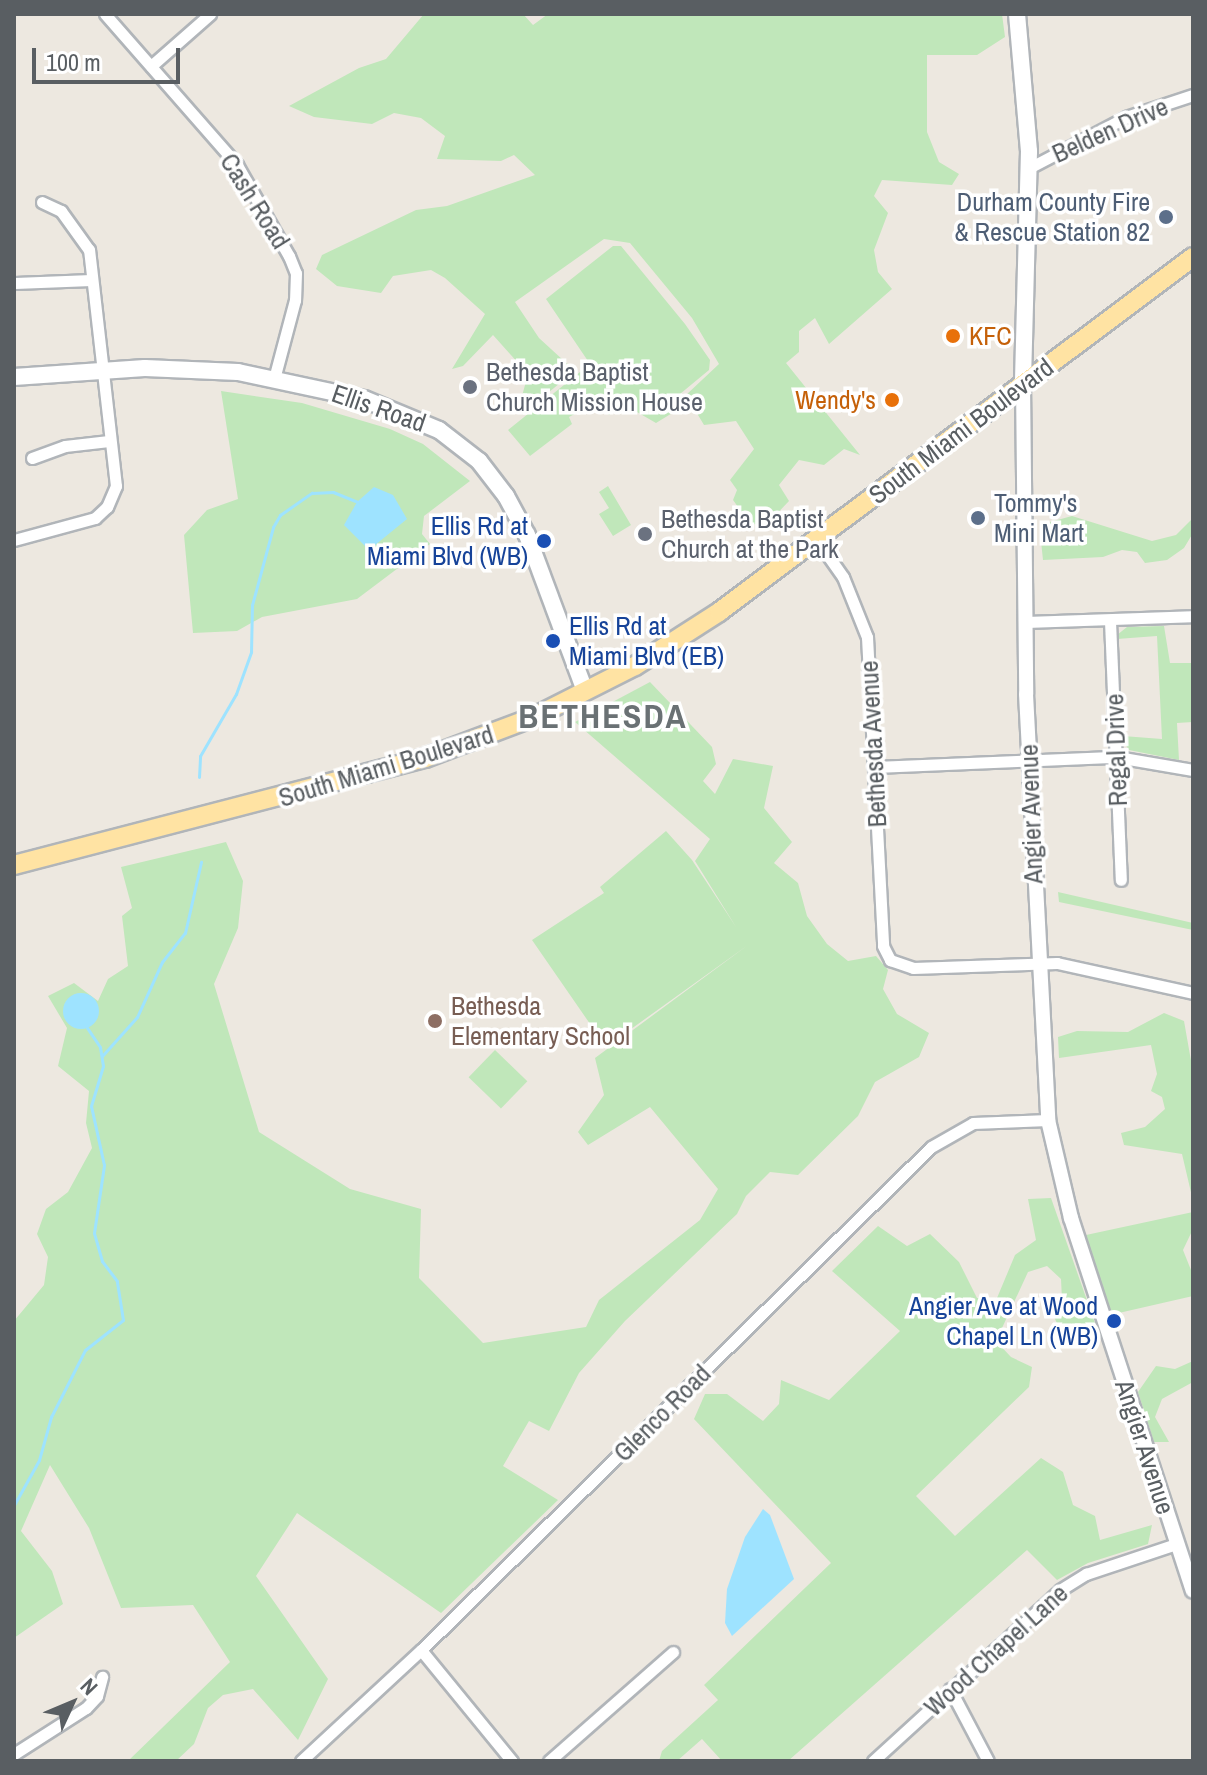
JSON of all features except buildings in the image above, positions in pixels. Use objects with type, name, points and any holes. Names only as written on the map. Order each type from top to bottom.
[{"type":"main road","name":"Angier Avenue","points":[[1017,14],[1029,168],[1023,383]]},
{"type":"main road","name":"South Miami Boulevard","points":[[14,865],[425,758],[506,729],[585,691],[684,636],[817,540],[1193,257]]},
{"type":"main road","name":"Ellis Road","points":[[14,377],[202,369],[274,379],[364,399],[425,422],[488,470],[527,535],[585,691]]},
{"type":"street","name":"Cash Road","points":[[105,14],[237,165],[294,267],[295,300],[274,379]]},
{"type":"street","points":[[151,66],[210,14]]},
{"type":"street","name":"Belden Drive","points":[[1029,168],[1126,117],[1193,95]]},
{"type":"street","points":[[14,540],[87,522],[107,507],[116,479],[100,372],[92,280],[80,231],[61,211],[42,202]]},
{"type":"street","points":[[14,283],[92,280]]},
{"type":"street","name":"Angier Avenue","points":[[1023,383],[1024,622],[1037,962],[1048,1120],[1071,1218],[1193,1591]]},
{"type":"street","points":[[32,458],[65,446],[109,441]]},
{"type":"street","name":"Bethesda Avenue","points":[[817,540],[843,577],[865,628],[883,946],[890,960],[913,968],[1037,962]]},
{"type":"street","points":[[1024,622],[1193,616]]},
{"type":"street","name":"Regal Drive","points":[[1110,621],[1121,880]]},
{"type":"street","points":[[875,767],[1117,757],[1193,770]]},
{"type":"street","points":[[1037,962],[1193,993]]},
{"type":"street","name":"Glenco Road","points":[[301,1761],[421,1650],[931,1147],[973,1123],[1048,1120]]},
{"type":"street","name":"Wood Chapel Lane","points":[[873,1761],[1060,1590],[1086,1574],[1176,1544]]},
{"type":"street","points":[[421,1650],[512,1761]]},
{"type":"street","points":[[549,1761],[673,1652]]},
{"type":"street","points":[[14,1754],[86,1708],[97,1696],[102,1677]]},
{"type":"street","points":[[950,1689],[988,1761]]},
{"type":"green space","points":[[424,14],[523,14],[533,25],[548,14],[1002,14],[1005,37],[977,55],[927,55],[927,132],[939,162],[959,174],[952,185],[882,180],[874,196],[888,213],[874,250],[878,272],[892,289],[829,344],[815,318],[799,331],[799,352],[786,363],[860,455],[844,449],[824,465],[799,460],[779,485],[789,501],[770,521],[751,525],[733,500],[737,490],[730,480],[754,449],[736,421],[704,425],[686,395],[719,364],[692,318],[630,243],[604,239],[515,302],[539,338],[575,371],[528,409],[519,407],[528,374],[493,335],[463,366],[452,369],[485,314],[445,278],[431,270],[393,276],[381,293],[337,286],[316,269],[322,255],[416,210],[447,206],[535,175],[514,155],[501,161],[437,159],[445,136],[421,118],[394,113],[372,124],[314,117],[289,106],[359,68],[386,59]]},
{"type":"green space","points":[[613,246],[621,246],[685,324],[710,360],[709,370],[680,394],[687,404],[656,423],[623,404],[609,415],[599,401],[569,417],[572,424],[530,456],[508,430],[590,364],[546,299]]},
{"type":"green space","points":[[221,391],[302,403],[390,429],[423,444],[470,481],[424,516],[422,534],[430,544],[357,599],[262,617],[237,631],[193,633],[184,535],[207,510],[238,499]]},
{"type":"green space","points":[[608,486],[631,525],[613,536],[599,514],[609,508],[599,492]]},
{"type":"green space","points":[[1072,516],[1152,541],[1176,535],[1193,518],[1193,533],[1184,548],[1167,560],[1145,563],[1137,552],[1122,550],[1103,557],[1043,560],[1041,541],[1050,522]]},
{"type":"green space","points":[[1164,626],[1170,663],[1193,663],[1193,722],[1177,723],[1179,760],[1129,750],[1123,741],[1123,736],[1162,739],[1157,636],[1117,639],[1117,635],[1127,627]]},
{"type":"green space","points":[[650,682],[712,747],[716,764],[703,781],[715,794],[733,759],[773,766],[764,808],[792,842],[774,863],[798,883],[807,916],[827,944],[848,961],[876,956],[888,970],[883,989],[897,1014],[929,1033],[919,1057],[875,1082],[858,1116],[798,1175],[770,1172],[746,1196],[737,1214],[625,1321],[579,1373],[549,1431],[529,1421],[503,1466],[558,1500],[441,1613],[297,1513],[256,1576],[328,1679],[298,1740],[253,1689],[223,1695],[208,1708],[194,1744],[176,1761],[128,1761],[230,1662],[193,1605],[121,1608],[89,1528],[50,1465],[21,1531],[52,1571],[63,1604],[14,1638],[14,1321],[44,1285],[48,1257],[37,1234],[46,1209],[68,1192],[92,1148],[86,1123],[89,1091],[58,1066],[67,1028],[48,996],[74,983],[98,1001],[108,979],[128,966],[122,916],[132,908],[121,867],[226,842],[243,881],[238,928],[214,984],[259,1132],[350,1189],[421,1209],[419,1278],[483,1343],[586,1327],[599,1300],[700,1220],[718,1189],[650,1107],[588,1145],[578,1132],[604,1095],[595,1058],[748,945],[606,1047],[532,940],[604,893],[600,887],[666,831],[692,860],[736,927],[695,861],[710,839],[575,722]]},
{"type":"green space","points":[[1058,892],[1193,923],[1193,930],[1059,902]]},
{"type":"green space","points":[[1164,1013],[1184,1021],[1193,1072],[1193,1201],[1182,1154],[1124,1145],[1121,1133],[1145,1127],[1165,1109],[1162,1097],[1151,1091],[1157,1074],[1151,1045],[1059,1058],[1058,1037],[1077,1031],[1128,1032]]},
{"type":"green space","points":[[495,1050],[527,1081],[501,1109],[469,1077]]},
{"type":"green space","points":[[1051,1198],[1096,1326],[1069,1348],[1054,1317],[1062,1300],[1061,1279],[1047,1266],[1028,1272],[996,1341],[1011,1357],[1032,1367],[1029,1387],[916,1496],[955,1536],[1041,1458],[1063,1472],[1073,1505],[1095,1516],[1100,1540],[1152,1525],[1148,1544],[1088,1563],[1057,1580],[1027,1550],[788,1761],[722,1761],[702,1739],[677,1761],[659,1761],[662,1751],[718,1700],[704,1685],[831,1563],[694,1419],[705,1394],[727,1394],[763,1421],[779,1404],[781,1380],[829,1400],[900,1331],[832,1271],[878,1226],[907,1246],[930,1234],[959,1262],[977,1298],[997,1298],[1015,1255],[1036,1240],[1028,1199]]},
{"type":"green space","points":[[1193,1212],[1193,1229],[1183,1250],[1193,1275],[1193,1296],[1110,1315],[1086,1235]]},
{"type":"green space","points":[[1193,1361],[1193,1382],[1162,1399],[1155,1417],[1169,1442],[1154,1442],[1138,1392],[1156,1366],[1175,1369]]},
{"type":"water","points":[[374,487],[393,495],[407,519],[369,550],[344,525],[357,502]]},
{"type":"water","points":[[81,993],[94,998],[99,1011],[94,1024],[81,1029],[68,1024],[63,1011],[68,998]]},
{"type":"water","points":[[763,1509],[770,1515],[794,1579],[732,1636],[725,1623],[727,1589],[745,1537]]},
{"type":"waterway","points":[[199,777],[200,756],[236,694],[251,652],[252,605],[273,527],[280,515],[312,493],[333,492],[358,502]]},
{"type":"waterway","points":[[102,1056],[137,1017],[162,962],[185,933],[201,862]]},
{"type":"waterway","points":[[14,1505],[39,1460],[51,1417],[85,1350],[123,1320],[117,1281],[102,1261],[94,1233],[104,1165],[91,1106],[103,1066],[100,1047],[87,1028]]},
{"type":"place","name":"Durham County Fire & Rescue Station 82","points":[[1166,217]]},
{"type":"place","name":"KFC","points":[[953,336]]},
{"type":"place","name":"Bethesda Baptist Church Mission House","points":[[470,387]]},
{"type":"place","name":"Wendy's","points":[[892,400]]},
{"type":"place","name":"Tommy's Mini Mart","points":[[978,518]]},
{"type":"place","name":"Bethesda Baptist Church at the Park","points":[[645,534]]},
{"type":"place","name":"Ellis Rd at Miami Blvd (WB)","points":[[544,541]]},
{"type":"place","name":"Ellis Rd at Miami Blvd (EB)","points":[[553,641]]},
{"type":"place","name":"Bethesda Elementary School","points":[[435,1021]]},
{"type":"place","name":"Angier Ave at Wood Chapel Ln (WB)","points":[[1114,1321]]},
{"type":"district","name":"BETHESDA","points":[[603,717]]}]
